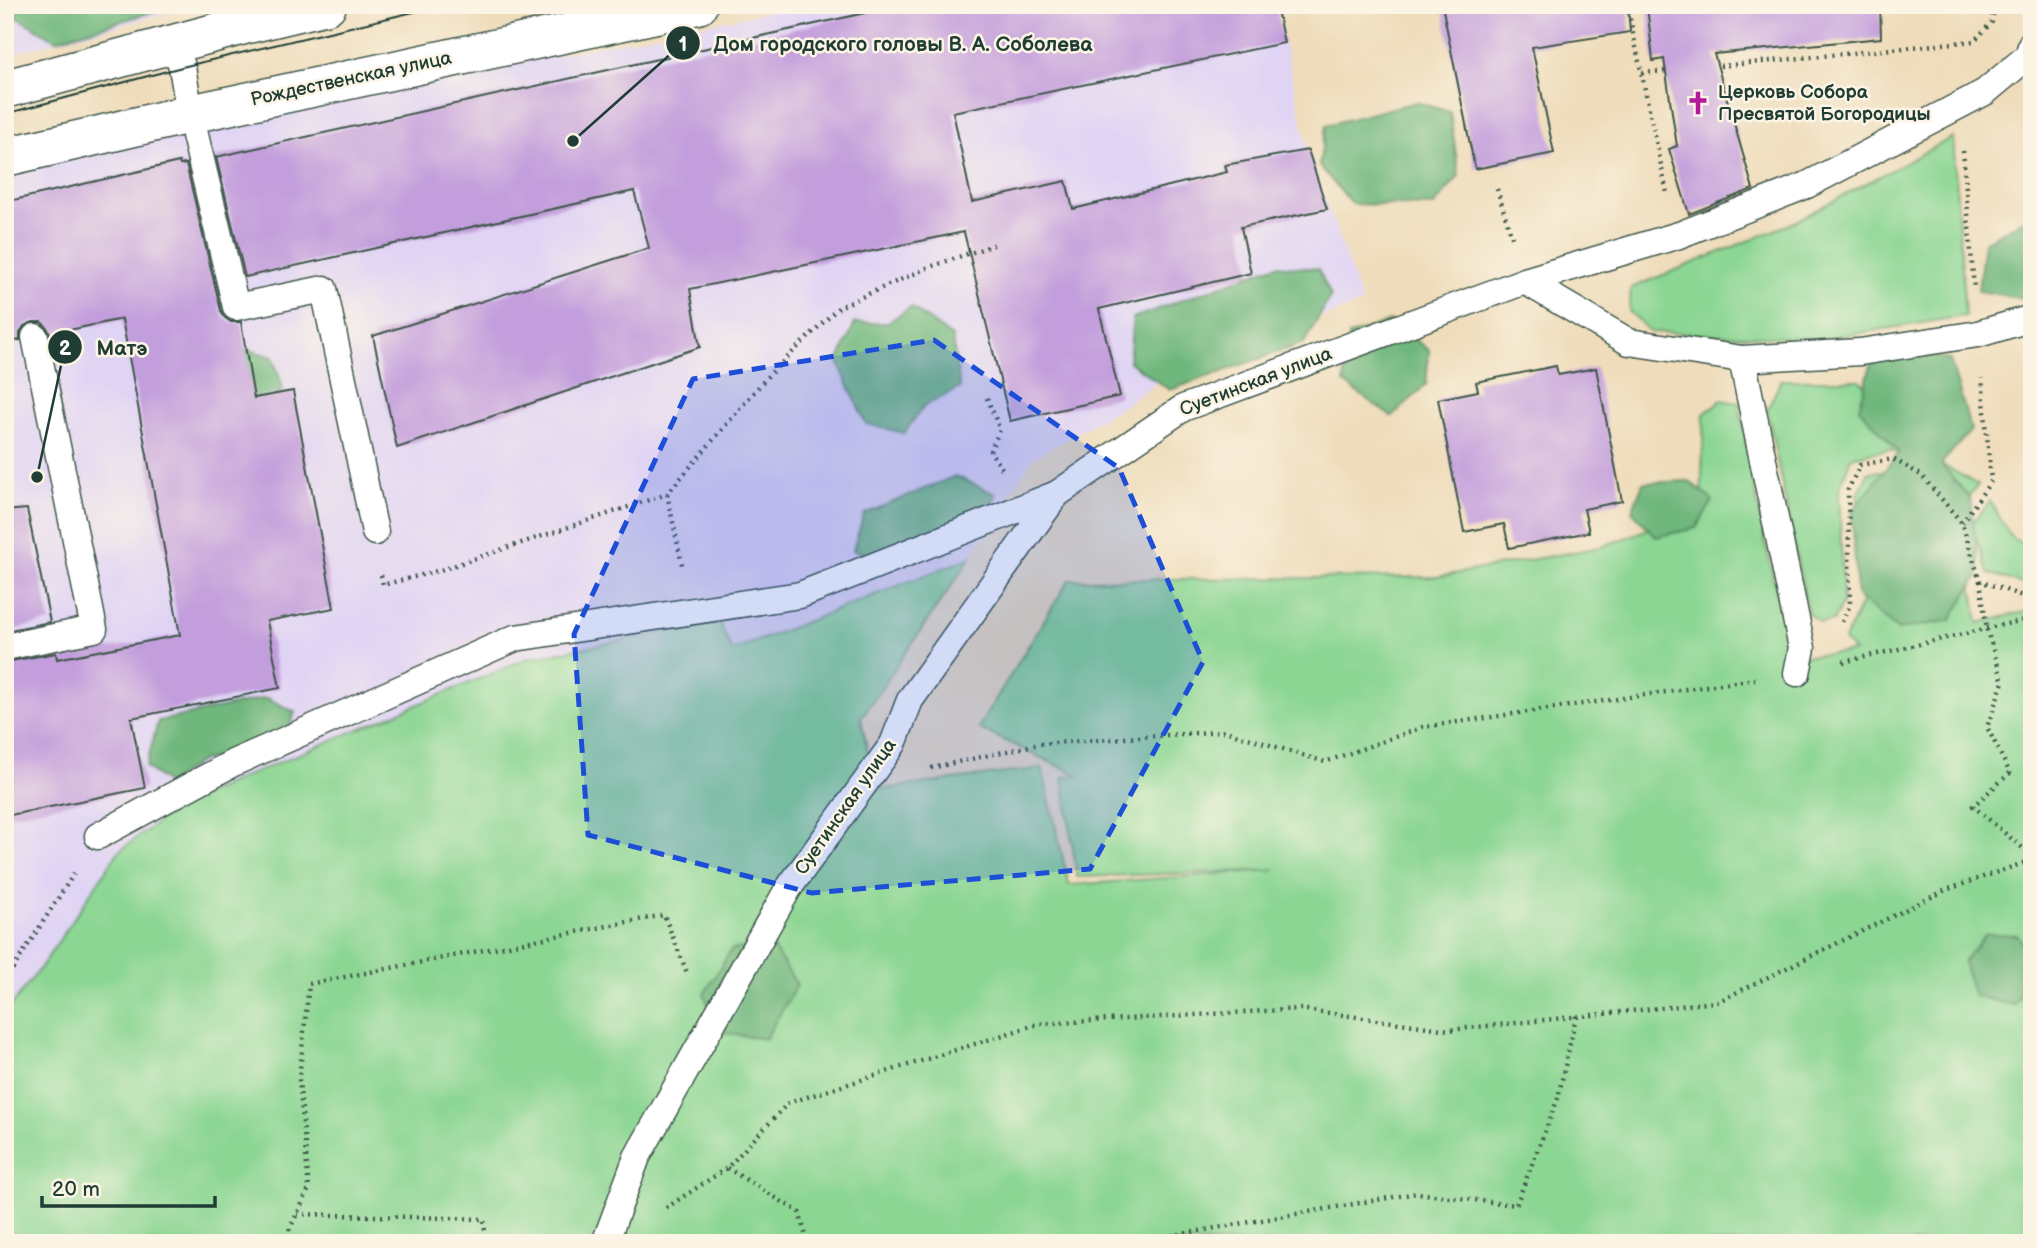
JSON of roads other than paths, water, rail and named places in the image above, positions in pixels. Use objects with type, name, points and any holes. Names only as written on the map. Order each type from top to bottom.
[{"type":"street","points":[[5,89],[174,43],[245,15],[327,5]]},
{"type":"street","name":"Рождественская улица","points":[[5,157],[190,114],[698,5]]},
{"type":"lane","points":[[174,43],[182,67],[190,114],[236,307],[324,289],[375,532]]},
{"type":"lane","name":"Суетинская улица","points":[[605,1243],[636,1157],[782,900],[893,744],[910,700],[1057,494],[1183,408],[1525,281],[1679,235],[1807,185],[1985,92],[2028,56],[2032,43]]},
{"type":"lane","points":[[1525,281],[1629,342],[1742,359],[1860,352],[1978,334],[2032,318]]},
{"type":"lane","points":[[5,647],[94,629],[35,337]]},
{"type":"lane","points":[[1742,359],[1799,661]]},
{"type":"lane","points":[[98,836],[233,763],[515,638],[800,595],[1057,494]]},
{"type":"tram line","points":[[5,114],[182,67],[443,5]]},
{"type":"place","name":"Церковь Собора Пресвятой Богородицы","points":[[1698,103]]},
{"type":"place","name":"Дом городского головы В. А. Соболева","points":[[573,141]]},
{"type":"place","name":"Матэ","points":[[37,477]]}]
